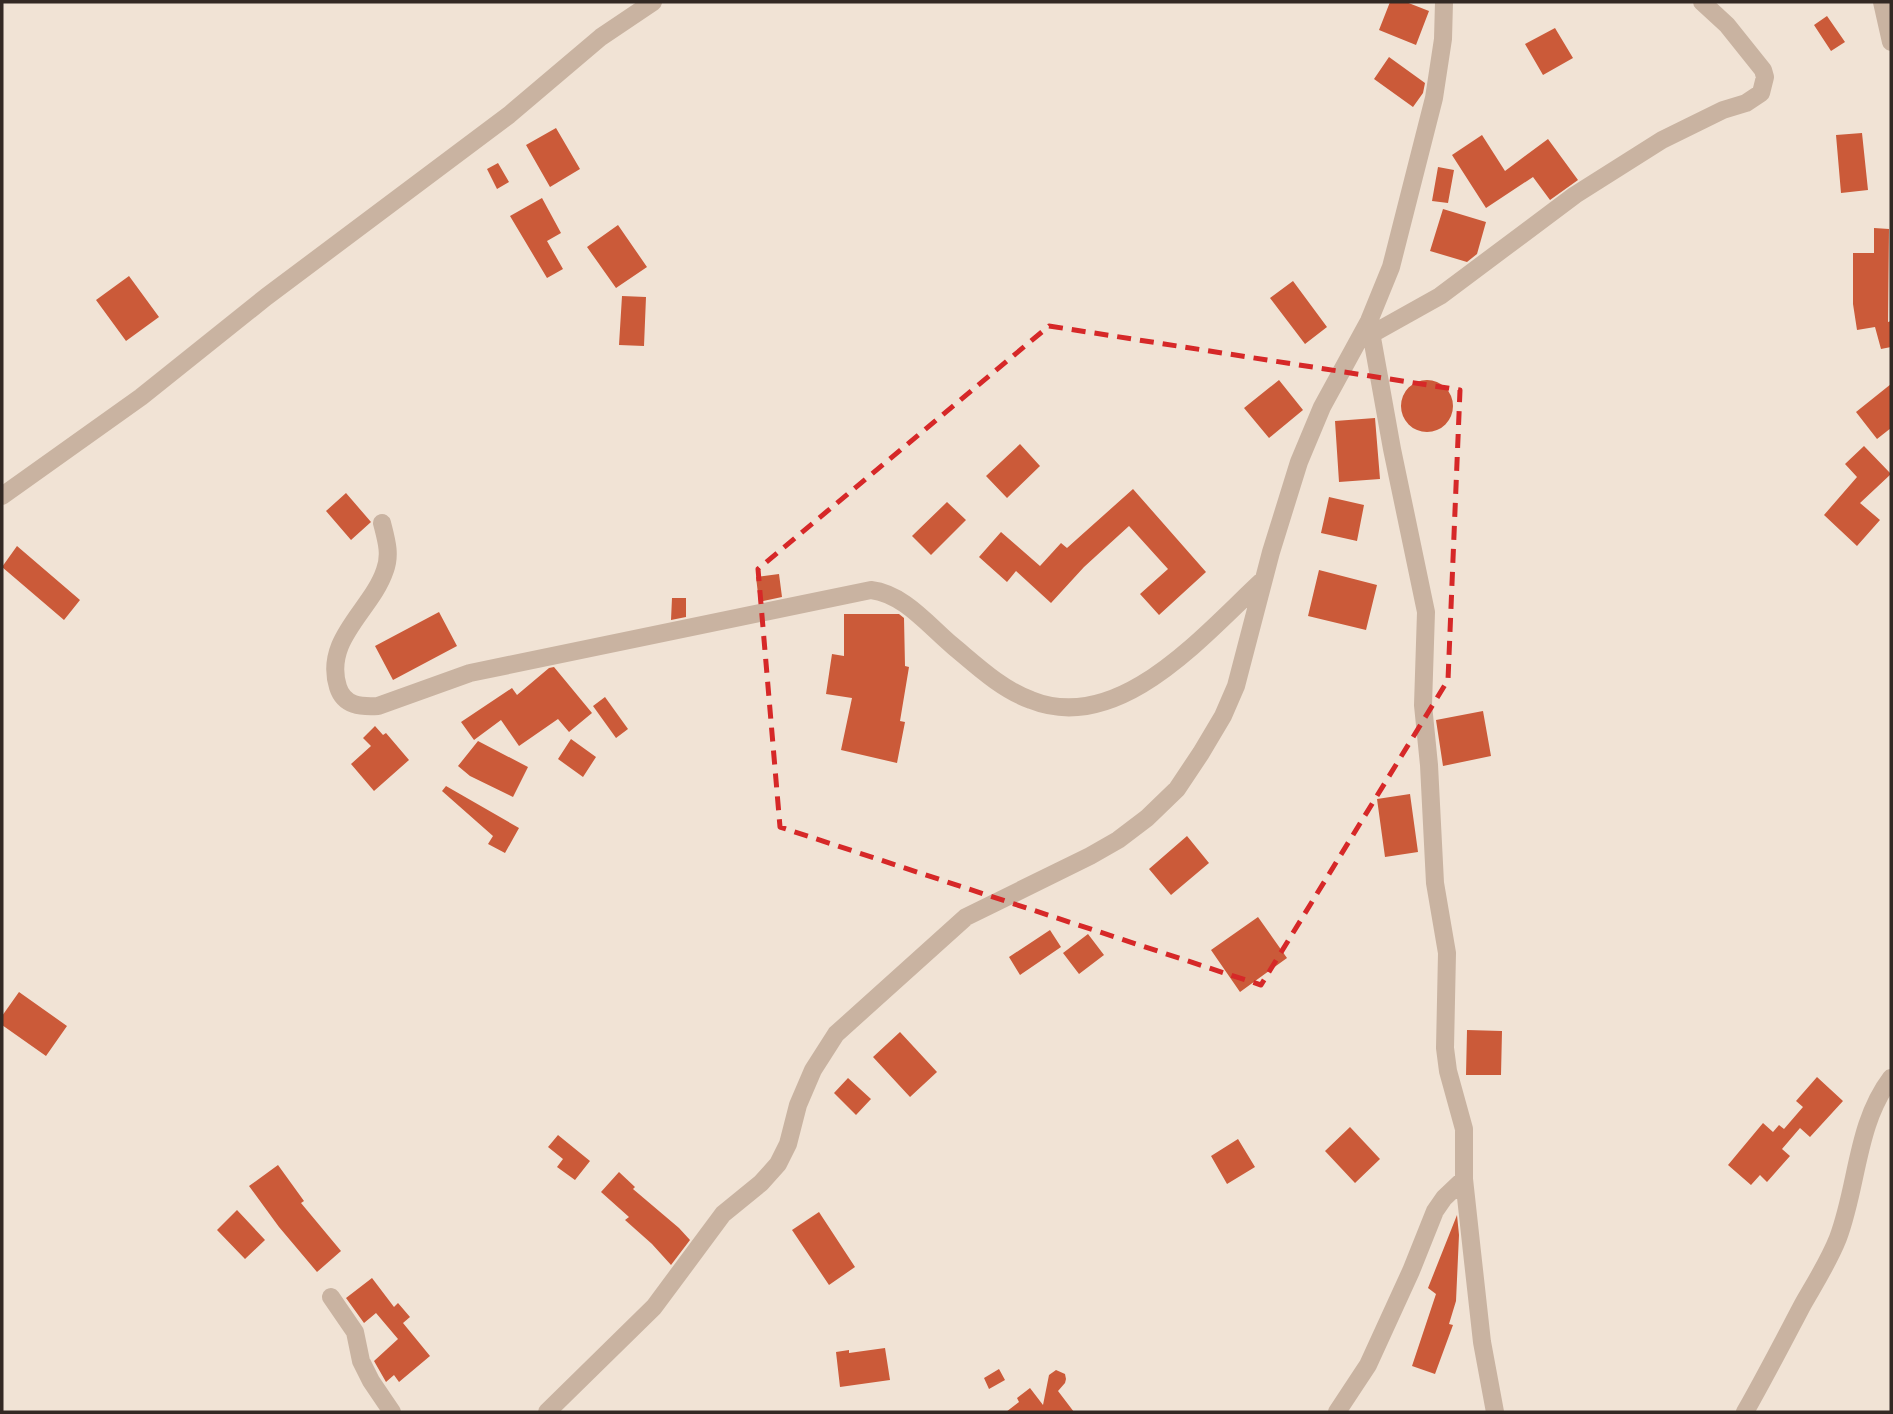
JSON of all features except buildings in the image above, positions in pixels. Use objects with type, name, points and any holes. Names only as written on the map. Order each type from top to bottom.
[{"type":"street","points":[[2,496],[141,397],[265,298],[499,123],[601,37],[653,2]]},
{"type":"street","points":[[547,1412],[654,1307],[723,1214],[771,1173],[788,1144],[798,1105],[813,1070],[836,1034],[856,1014],[966,917],[1118,840],[1147,818],[1177,789],[1223,716],[1236,686],[1263,580],[1299,462],[1322,407],[1371,327],[1391,267],[1429,121],[1443,39],[1444,2]]},
{"type":"street","points":[[1371,327],[1440,296],[1575,195],[1662,140],[1723,110],[1746,103],[1761,93],[1765,77],[1763,70],[1727,25],[1702,2]]},
{"type":"street","points":[[1882,2],[1891,42]]},
{"type":"street","points":[[1371,327],[1392,449],[1426,612],[1423,705],[1435,883],[1447,953],[1445,1048],[1448,1071],[1464,1129],[1464,1179],[1482,1342],[1495,1412]]},
{"type":"street","points":[[382,523],[389,555],[385,572],[377,589],[343,639],[335,673],[340,693],[345,699],[353,705],[364,707],[378,706],[470,673],[871,590],[883,592],[906,606],[984,672],[1010,690],[1032,701],[1054,706],[1094,705],[1116,699],[1146,684],[1174,662],[1263,580]]},
{"type":"street","points":[[1745,1412],[1837,1242],[1849,1207],[1861,1141],[1881,1091],[1891,1078]]},
{"type":"street","points":[[1336,1412],[1368,1365],[1435,1211],[1464,1179]]},
{"type":"street","points":[[331,1297],[355,1332],[361,1361],[392,1412]]},
{"type":"highlighted area","points":[[1049,326],[1460,390],[1448,680],[1261,985],[780,827],[758,569]]}]
